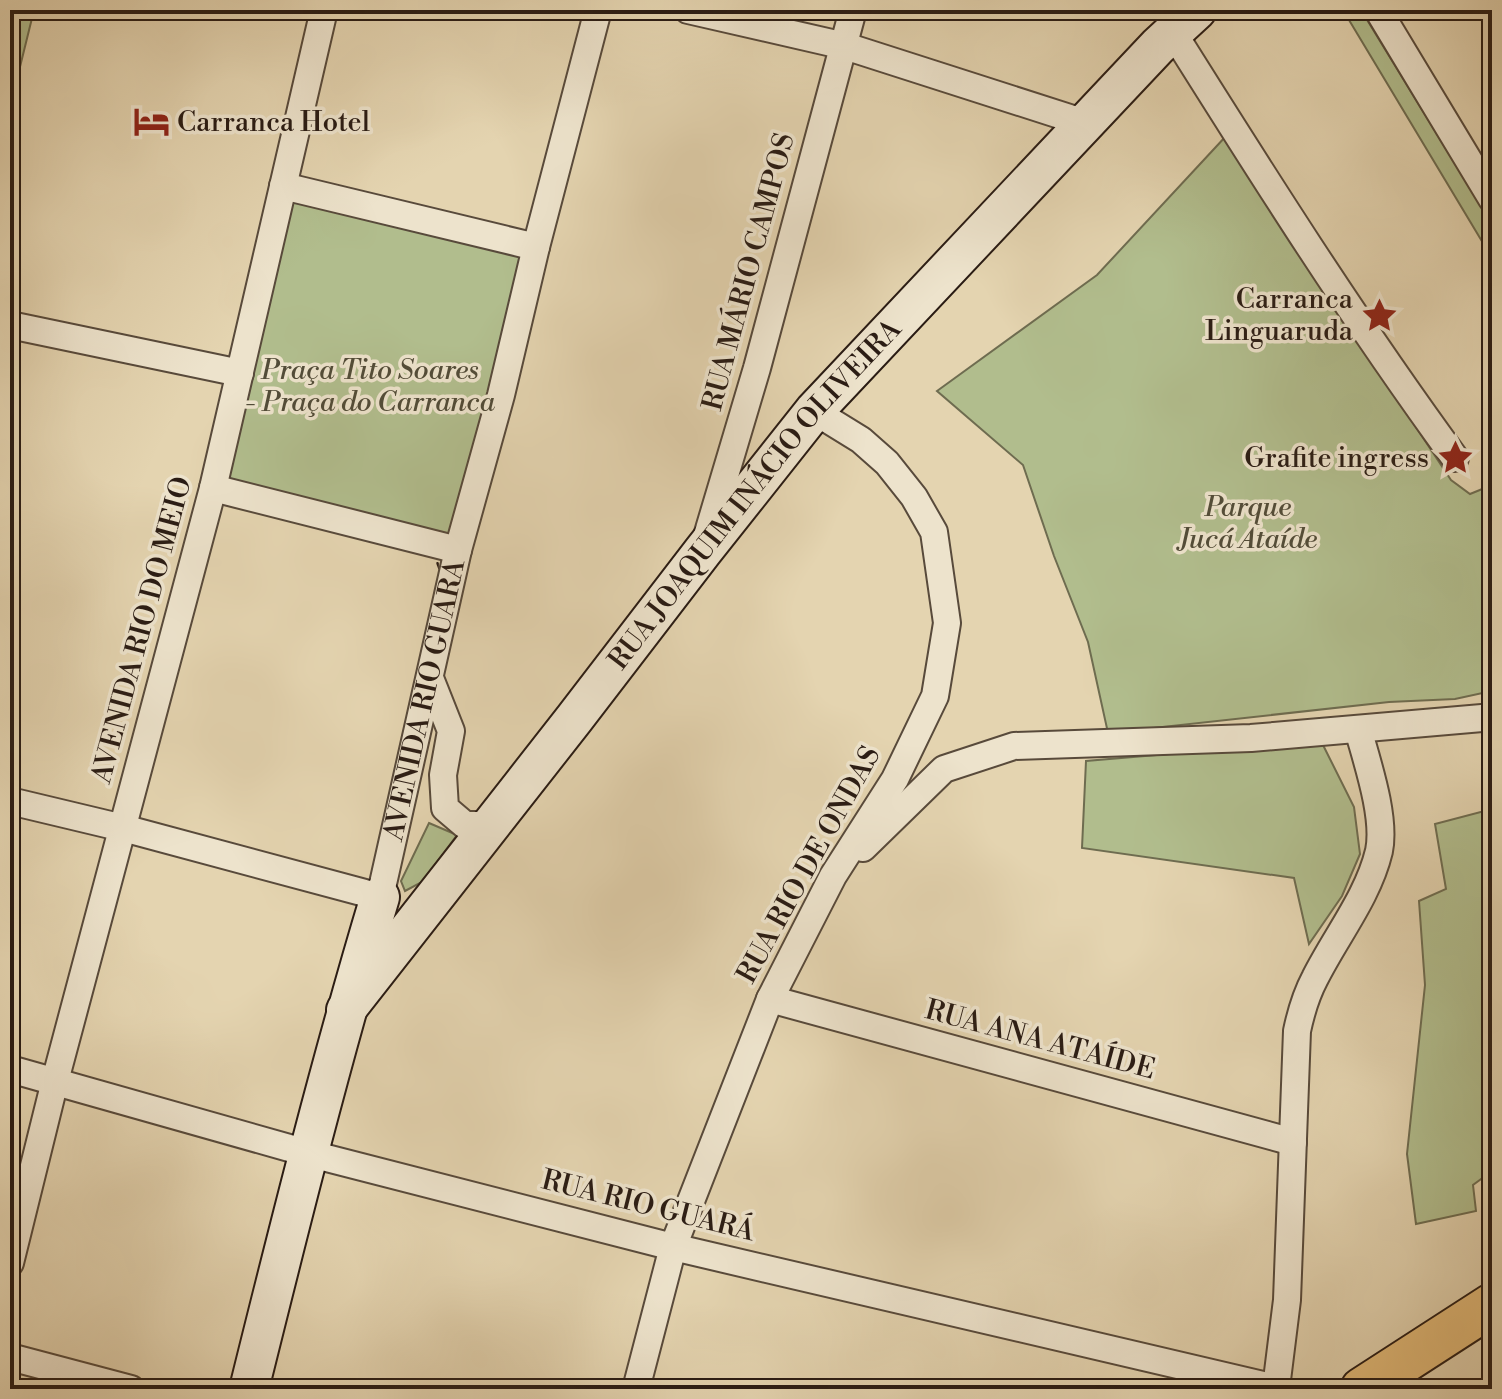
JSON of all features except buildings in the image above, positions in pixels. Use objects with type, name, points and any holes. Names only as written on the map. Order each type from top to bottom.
[{"type":"main road","points":[[1362,1389],[1492,1305]]},
{"type":"street","name":"AVENIDA RIO DO MEIO","points":[[10,1263],[55,1081],[213,488],[324,10]]},
{"type":"street","name":"AVENIDA RIO GUARÁ","points":[[249,1389],[307,1153],[380,897],[458,550],[501,395],[598,10]]},
{"type":"street","points":[[688,10],[845,46],[1085,123]]},
{"type":"street","name":"RUA MÁRIO CAMPOS","points":[[703,551],[757,368],[853,10]]},
{"type":"street","points":[[1378,10],[1492,199]]},
{"type":"street","points":[[1185,21],[1263,176],[1393,374],[1455,458]]},
{"type":"street","name":"RUA JOAQUIM INÁCIO OLIVEIRA","points":[[346,1010],[814,411],[1185,21]]},
{"type":"street","points":[[283,186],[536,247]]},
{"type":"street","points":[[10,325],[240,373]]},
{"type":"street","name":"RUA RIO DE ONDAS","points":[[636,1389],[673,1247],[770,999],[833,876],[895,779],[935,696],[947,623],[934,532],[914,497],[887,463],[861,440],[814,411]]},
{"type":"street","points":[[213,488],[458,550]]},
{"type":"street","points":[[430,678],[451,731],[443,775],[445,808],[465,825],[493,825]]},
{"type":"street","points":[[833,876],[944,769],[1014,746],[1251,738],[1482,718]]},
{"type":"street","points":[[1276,1388],[1287,1300],[1297,1031],[1303,1004],[1360,900],[1379,850],[1376,795],[1358,729]]},
{"type":"street","points":[[10,801],[380,897]]},
{"type":"street","name":"RUA ANA ATAÍDE","points":[[770,999],[1293,1142]]},
{"type":"street","name":"RUA RIO GUARÁ","points":[[10,1069],[307,1153],[673,1247],[1276,1388]]},
{"type":"street","points":[[10,1357],[131,1389]]},
{"type":"green space","points":[[10,10],[34,10],[16,83],[10,84]]},
{"type":"green space","points":[[1343,10],[1361,10],[1492,224],[1492,258]]},
{"type":"green space","name":"Parque Jucá Ataíde","points":[[1227,135],[1276,215],[1451,480],[1470,494],[1492,485],[1492,691],[1455,699],[1389,702],[1108,733],[1088,642],[1023,465],[937,391],[1097,275]]},
{"type":"green space","name":"Praça Tito Soares - Praça do Carranca","points":[[283,186],[536,247],[458,550],[213,488]]},
{"type":"green space","points":[[1321,741],[1354,807],[1360,854],[1342,896],[1309,944],[1294,878],[1082,848],[1086,761]]},
{"type":"green space","points":[[1492,809],[1492,1171],[1473,1185],[1476,1211],[1416,1224],[1407,1154],[1425,985],[1419,901],[1446,889],[1435,824]]},
{"type":"green space","points":[[429,823],[457,835],[422,882],[405,891],[401,881]]},
{"type":"place","name":"Carranca Hotel","points":[[151,122]]},
{"type":"place","name":"Carranca Linguaruda","points":[[1379,315]]},
{"type":"place","name":"Grafite ingress","points":[[1455,458]]}]
